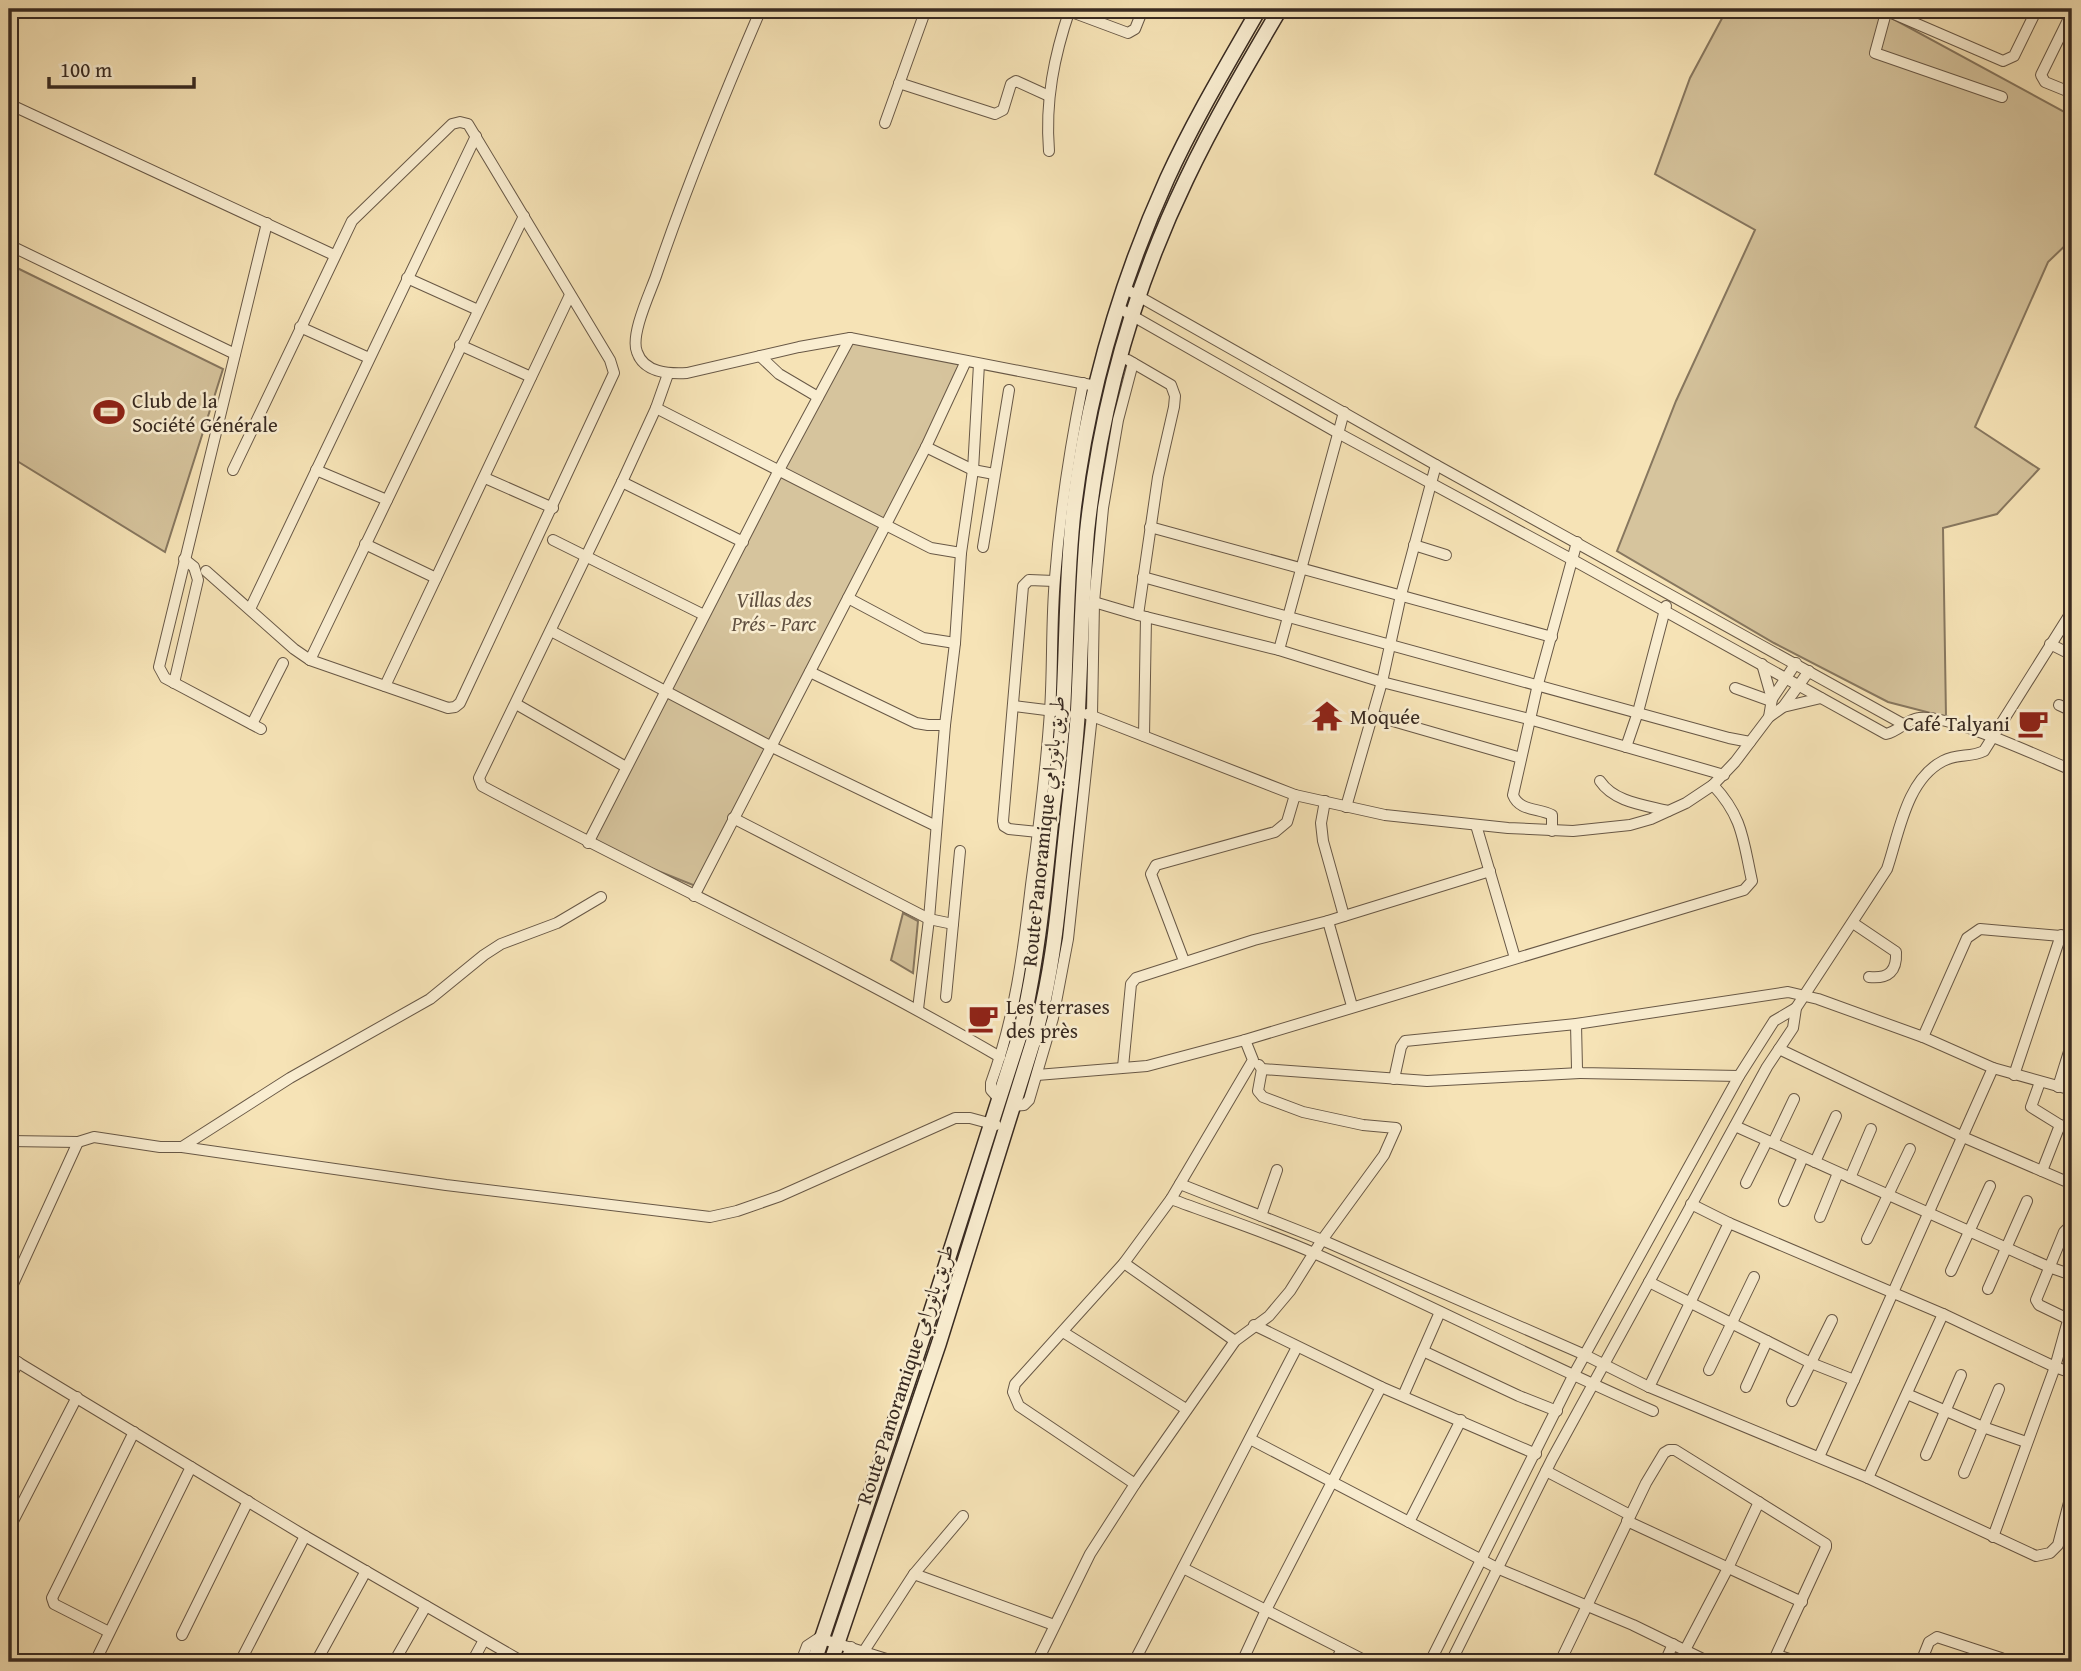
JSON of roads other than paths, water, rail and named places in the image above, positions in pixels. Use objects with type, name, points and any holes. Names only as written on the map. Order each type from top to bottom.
[{"type":"street","points":[[761,9],[683,196],[636,334],[637,353],[642,360],[668,374],[687,373],[850,338],[1089,384],[1069,457],[1054,581],[1071,713],[1065,965],[1053,1018],[1028,1102],[1013,1106]]},
{"type":"street","points":[[885,123],[926,9]]},
{"type":"street","points":[[1049,151],[1049,96],[1054,65],[1070,10],[1128,33],[1135,29],[1143,9]]},
{"type":"street","name":"Route Panoramique طريق بانورامي","points":[[814,1662],[923,1337],[1020,1034],[1033,974],[1071,713],[1066,605],[1071,535],[1089,384],[1151,216],[1185,141],[1259,9]]},
{"type":"street","name":"Route Panoramique طريق بانورامي","points":[[831,1662],[844,1645],[1041,1017],[1052,966],[1087,530],[1103,429],[1126,359],[1132,315],[1169,218],[1202,147],[1280,9]]},
{"type":"street","points":[[2002,97],[1875,52],[1887,10],[2003,61],[2014,57],[2037,9]]},
{"type":"street","points":[[2071,16],[2041,75],[2045,82],[2072,93]]},
{"type":"street","points":[[899,83],[995,114],[1003,110],[1011,84],[1016,81],[1049,96]]},
{"type":"street","points":[[9,104],[334,255]]},
{"type":"street","points":[[206,570],[294,649],[310,660],[448,708],[458,705],[553,508],[614,373],[610,360],[471,127],[464,122],[452,124],[357,214],[346,229],[233,470]]},
{"type":"street","points":[[250,609],[476,136]]},
{"type":"street","points":[[310,660],[524,216]]},
{"type":"street","points":[[267,223],[159,662],[162,675],[174,683],[257,726],[283,663]]},
{"type":"street","points":[[9,245],[235,354]]},
{"type":"street","points":[[407,278],[478,310]]},
{"type":"street","points":[[1124,288],[1344,411],[1436,466],[1903,724]]},
{"type":"street","points":[[385,686],[570,295]]},
{"type":"street","points":[[1117,307],[1338,433],[1573,559],[1886,734],[1923,717],[1934,719],[1992,737],[2072,771]]},
{"type":"street","points":[[300,327],[369,358]]},
{"type":"street","points":[[588,843],[779,470],[850,338]]},
{"type":"street","points":[[460,345],[531,377]]},
{"type":"street","points":[[760,356],[779,374],[818,397]]},
{"type":"street","points":[[999,1099],[990,1086],[1017,992],[1038,832],[1071,713],[1094,602],[1107,479],[1126,359],[1166,381],[1174,389],[1175,396],[1143,578],[1144,736]]},
{"type":"street","points":[[694,896],[886,526],[966,361]]},
{"type":"street","points":[[918,1009],[929,919],[945,725],[956,643],[961,552],[973,470],[979,364]]},
{"type":"street","points":[[668,374],[656,408],[622,482],[479,778],[482,786],[588,843],[918,1009],[1000,1057]]},
{"type":"street","points":[[959,376],[978,380]]},
{"type":"street","points":[[983,547],[1009,390]]},
{"type":"street","points":[[656,408],[931,548],[961,552]]},
{"type":"street","points":[[1279,650],[1344,411]]},
{"type":"street","points":[[926,447],[973,470],[994,474]]},
{"type":"street","points":[[1346,807],[1382,682],[1401,595],[1436,466]]},
{"type":"street","points":[[316,470],[387,499]]},
{"type":"street","points":[[485,478],[553,508]]},
{"type":"street","points":[[622,482],[743,542]]},
{"type":"street","points":[[1150,527],[1552,637]]},
{"type":"street","points":[[553,540],[704,615]]},
{"type":"street","points":[[1552,831],[1553,818],[1549,813],[1521,806],[1514,800],[1513,795],[1538,684],[1577,542]]},
{"type":"street","points":[[365,544],[436,578]]},
{"type":"street","points":[[1414,545],[1446,555]]},
{"type":"street","points":[[174,683],[198,580],[194,567],[184,559]]},
{"type":"street","points":[[1143,578],[1750,742]]},
{"type":"street","points":[[1038,832],[1009,829],[1003,824],[1023,586],[1029,580],[1054,581]]},
{"type":"street","points":[[1626,747],[1669,596]]},
{"type":"street","points":[[848,598],[923,638],[956,643]]},
{"type":"street","points":[[1094,602],[1279,650],[1382,682],[1530,719],[1724,775]]},
{"type":"street","points":[[1430,1662],[1573,1376],[1739,1076],[1774,1021],[1796,1007],[1888,869],[1898,826],[1925,776],[1940,762],[1949,758],[1958,755],[1975,756],[1984,751],[2072,611]]},
{"type":"street","points":[[551,631],[770,746],[936,826]]},
{"type":"street","points":[[2050,644],[2072,655]]},
{"type":"street","points":[[1769,717],[1772,700],[1796,663]]},
{"type":"street","points":[[1762,664],[1772,700]]},
{"type":"street","points":[[1014,706],[1071,713],[1144,736],[1295,795],[1346,807],[1385,815],[1476,825],[1552,831],[1604,829],[1651,819],[1686,803],[1713,785],[1724,775],[1769,717],[1783,706],[1810,671]]},
{"type":"street","points":[[810,672],[916,723],[928,726],[945,725]]},
{"type":"street","points":[[1735,688],[1772,700]]},
{"type":"street","points":[[1783,706],[1821,698]]},
{"type":"street","points":[[516,704],[626,767]]},
{"type":"street","points":[[2059,705],[2072,711]]},
{"type":"street","points":[[1372,715],[1521,758]]},
{"type":"street","points":[[1600,781],[1606,790],[1614,795],[1668,811]]},
{"type":"street","points":[[1037,1075],[1147,1066],[1245,1040],[1744,890],[1752,881],[1735,813],[1713,785]]},
{"type":"street","points":[[1184,961],[1152,874],[1153,869],[1156,865],[1275,832],[1287,822],[1295,795]]},
{"type":"street","points":[[1325,802],[1321,823],[1323,841],[1344,916]]},
{"type":"street","points":[[733,818],[929,919],[953,924]]},
{"type":"street","points":[[1476,825],[1515,958]]},
{"type":"street","points":[[946,996],[960,851]]},
{"type":"street","points":[[1123,1067],[1133,981],[1184,961],[1328,921],[1490,870]]},
{"type":"street","points":[[181,1147],[290,1078],[430,999],[501,944],[557,922],[601,897]]},
{"type":"street","points":[[1328,921],[1352,1006]]},
{"type":"street","points":[[1853,923],[1896,952],[1897,963],[1890,973],[1881,978],[1870,977]]},
{"type":"street","points":[[1923,1037],[1967,938],[1974,932],[1988,929],[2067,936],[2014,1075]]},
{"type":"street","points":[[1394,1079],[1401,1047],[1405,1041],[1576,1024],[1788,992],[1804,995],[1923,1037],[1993,1068],[2072,1090]]},
{"type":"street","points":[[1451,1662],[1592,1384],[1735,1126],[1793,1028],[1796,1007]]},
{"type":"street","points":[[1576,1024],[1577,1069],[1580,1073]]},
{"type":"street","points":[[1245,1040],[1253,1060],[1262,1069],[1394,1079],[1427,1081],[1580,1073],[1739,1076]]},
{"type":"street","points":[[2058,1087],[2072,1042]]},
{"type":"street","points":[[1779,1049],[1963,1137],[2072,1184]]},
{"type":"street","points":[[1135,1484],[1025,1411],[1014,1399],[1015,1384],[1124,1263],[1171,1199],[1253,1060]]},
{"type":"street","points":[[1819,1457],[1993,1068]]},
{"type":"street","points":[[1037,1662],[1090,1554],[1135,1484],[1235,1341],[1279,1307],[1322,1240],[1384,1155],[1396,1128],[1363,1125],[1303,1112],[1263,1097],[1258,1091],[1262,1069]]},
{"type":"street","points":[[2040,1082],[2031,1107],[2072,1130]]},
{"type":"street","points":[[1746,1183],[1794,1099]]},
{"type":"street","points":[[1815,1162],[1836,1116]]},
{"type":"street","points":[[9,1141],[78,1142],[94,1137],[446,1185],[710,1217],[780,1196],[955,1118],[970,1118],[1006,1128]]},
{"type":"street","points":[[2042,1171],[2060,1125]]},
{"type":"street","points":[[1735,1126],[2072,1275]]},
{"type":"street","points":[[1850,1178],[1871,1129]]},
{"type":"street","points":[[9,1293],[78,1142]]},
{"type":"street","points":[[1867,1239],[1910,1149]]},
{"type":"street","points":[[1784,1201],[1803,1157]]},
{"type":"street","points":[[1261,1216],[1277,1170]]},
{"type":"street","points":[[1820,1217],[1838,1173]]},
{"type":"street","points":[[1180,1184],[1322,1240],[1585,1355],[1649,1387],[1868,1478],[2036,1556],[2050,1553],[2058,1545],[2072,1491]]},
{"type":"street","points":[[1951,1271],[1990,1186]]},
{"type":"street","points":[[1171,1199],[1314,1253],[1653,1411]]},
{"type":"street","points":[[1988,1289],[2027,1201]]},
{"type":"street","points":[[1691,1204],[2072,1373]]},
{"type":"street","points":[[1649,1387],[1729,1223]]},
{"type":"street","points":[[2068,1320],[2039,1305],[2036,1300],[2064,1232],[2068,1228],[2072,1230]]},
{"type":"street","points":[[1124,1263],[1235,1341]]},
{"type":"street","points":[[1709,1370],[1754,1276]]},
{"type":"street","points":[[1649,1282],[1811,1363],[1854,1380]]},
{"type":"street","points":[[1993,1537],[2054,1367],[2072,1306]]},
{"type":"street","points":[[1403,1396],[1440,1312]]},
{"type":"street","points":[[1868,1478],[1943,1314]]},
{"type":"street","points":[[1792,1401],[1832,1320]]},
{"type":"street","points":[[1254,1325],[1381,1387],[1536,1454]]},
{"type":"street","points":[[1063,1332],[1186,1409]]},
{"type":"street","points":[[1746,1387],[1767,1341]]},
{"type":"street","points":[[1134,1662],[1297,1348]]},
{"type":"street","points":[[1423,1351],[1519,1396],[1557,1410]]},
{"type":"street","points":[[9,1380],[13,1360],[305,1536],[523,1662]]},
{"type":"street","points":[[1926,1455],[1961,1375]]},
{"type":"street","points":[[1241,1662],[1381,1387]]},
{"type":"street","points":[[1964,1473],[1999,1389]]},
{"type":"street","points":[[1906,1394],[2026,1442]]},
{"type":"street","points":[[9,1529],[77,1397]]},
{"type":"street","points":[[1409,1522],[1461,1420]]},
{"type":"street","points":[[109,1632],[54,1604],[52,1598],[134,1432]]},
{"type":"street","points":[[1250,1439],[1480,1560],[1587,1605],[1710,1662]]},
{"type":"street","points":[[1560,1662],[1628,1518],[1664,1453],[1669,1450],[1679,1453],[1826,1544],[1775,1658],[1798,1662]]},
{"type":"street","points":[[95,1662],[191,1467]]},
{"type":"street","points":[[1546,1471],[1628,1518],[1802,1602]]},
{"type":"street","points":[[182,1635],[247,1501]]},
{"type":"street","points":[[1685,1650],[1759,1502]]},
{"type":"street","points":[[864,1651],[914,1574],[963,1516]]},
{"type":"street","points":[[240,1662],[305,1536]]},
{"type":"street","points":[[1183,1568],[1368,1662]]},
{"type":"street","points":[[316,1662],[366,1571]]},
{"type":"street","points":[[914,1574],[1054,1625]]},
{"type":"street","points":[[394,1662],[426,1606]]},
{"type":"street","points":[[1922,1662],[1929,1642],[1937,1637],[2001,1658],[2005,1662]]},
{"type":"street","points":[[801,1662],[809,1643],[822,1638],[896,1662]]},
{"type":"street","points":[[472,1662],[484,1640]]},
{"type":"street","points":[[1665,1662],[1673,1644]]},
{"type":"street","points":[[844,1645],[845,1662]]},
{"type":"street","points":[[1335,1662],[1342,1649]]},
{"type":"place","name":"Club de la Société Générale","points":[[109,412]]},
{"type":"place","name":"Moquée","points":[[1327,716]]},
{"type":"place","name":"Café Talyani","points":[[2033,723]]},
{"type":"place","name":"Les terrases des près","points":[[983,1018]]},
{"type":"park label","name":"Villas des Prés - Parc","points":[[774,611]]}]
